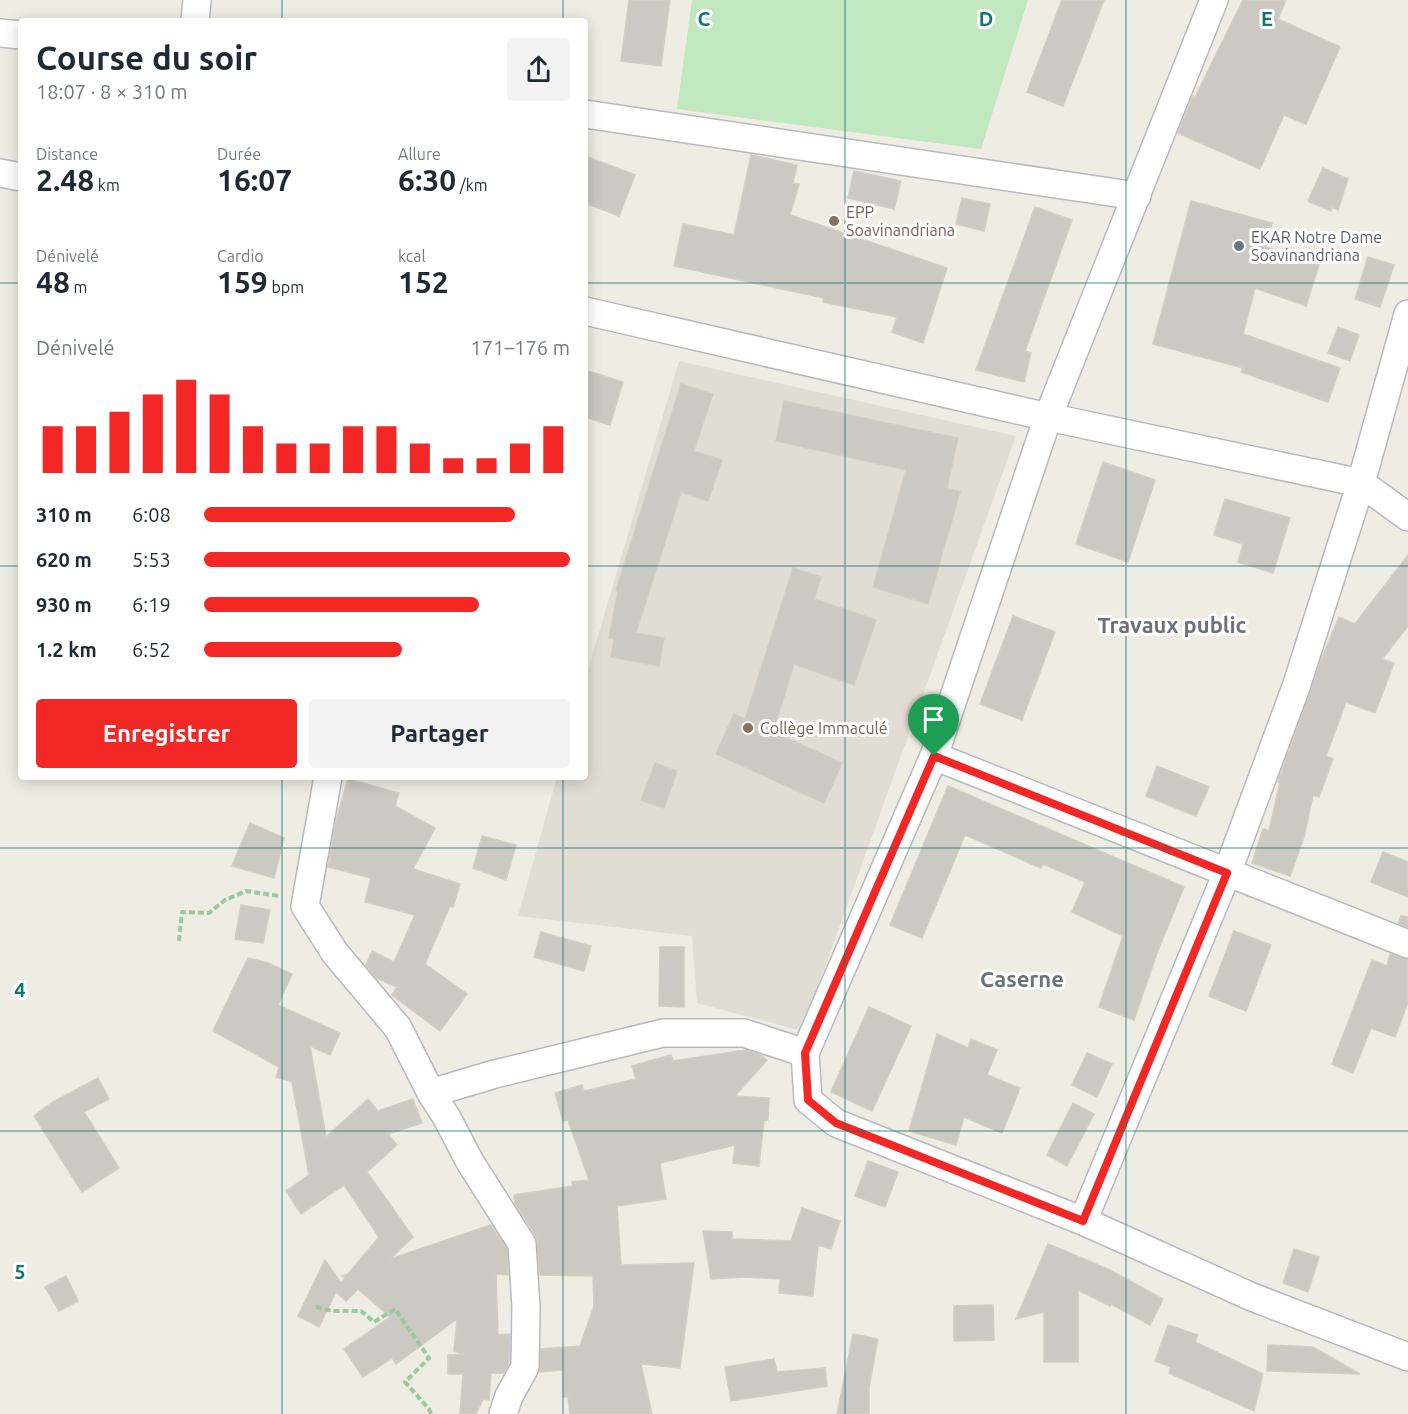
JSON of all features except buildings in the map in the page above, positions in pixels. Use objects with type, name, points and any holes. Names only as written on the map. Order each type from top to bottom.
[{"type":"street","points":[[195,18],[197,0]]},
{"type":"street","points":[[1214,0],[1048,417],[934,756],[805,1053],[808,1100],[836,1123],[1083,1221],[1252,1297],[1408,1357]]},
{"type":"street","points":[[0,33],[18,35]]},
{"type":"street","points":[[588,114],[1137,196]]},
{"type":"street","points":[[0,174],[18,177]]},
{"type":"street","points":[[588,312],[1048,417],[1361,483],[1408,517]]},
{"type":"street","points":[[1083,1221],[1227,873],[1296,687],[1361,483],[1408,314]]},
{"type":"street","points":[[934,756],[1408,944]]},
{"type":"street","points":[[327,780],[305,906],[335,953],[398,1028],[470,1162],[522,1244],[526,1306],[525,1367],[509,1396],[503,1414]]},
{"type":"street","points":[[431,1093],[495,1074],[663,1034],[744,1033],[805,1053]]},
{"type":"path","points":[[179,941],[182,912],[209,913],[225,900],[246,891],[264,896],[277,896],[305,906]]},
{"type":"path","points":[[316,1308],[332,1311],[361,1311],[374,1322],[395,1309],[429,1358],[405,1382],[431,1414]]},
{"type":"shaded area","name":"Collège Immaculé","points":[[679,361],[1016,436],[802,1031],[697,1003],[692,936],[518,916],[556,780],[588,780],[588,670]]},
{"type":"green space","points":[[692,0],[1028,0],[981,149],[677,109]]},
{"type":"place","name":"EPP Soavinandriana","points":[[834,221]]},
{"type":"place","name":"EKAR Notre Dame Soavinandriana","points":[[1239,246]]},
{"type":"place","name":"Collège Immaculé","points":[[748,728]]},
{"type":"district","name":"Travaux public","points":[[1172,624]]},
{"type":"district","name":"Caserne","points":[[1022,978]]},
{"type":"route","points":[[934,756],[1227,873],[1083,1221],[836,1123],[808,1100],[805,1053],[934,756]]}]
